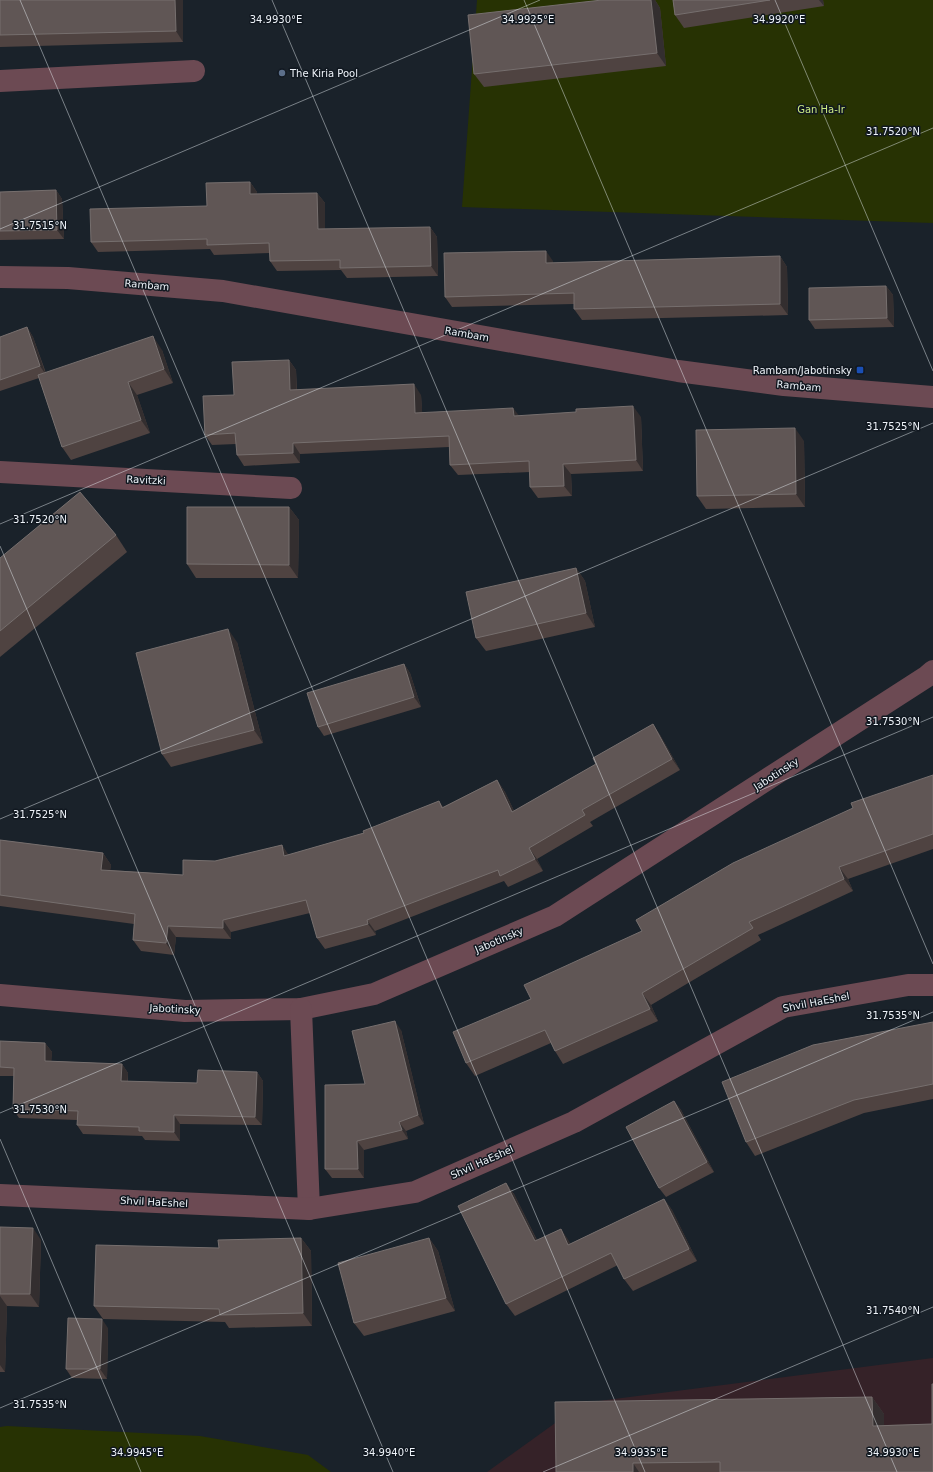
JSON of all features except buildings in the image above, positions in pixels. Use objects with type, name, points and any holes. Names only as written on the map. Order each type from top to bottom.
[{"type":"street","points":[[0,81],[194,71]]},
{"type":"street","name":"Rambam","points":[[0,277],[68,278],[223,291],[678,371],[784,385],[933,397]]},
{"type":"street","name":"Ravitzki","points":[[0,472],[291,488]]},
{"type":"street","name":"Jabotinsky","points":[[0,995],[185,1011],[301,1009],[374,994],[554,916],[930,678]]},
{"type":"street","name":"Shvil HaEshel","points":[[0,1195],[308,1209],[415,1192],[574,1122],[783,1007],[908,985],[933,985]]},
{"type":"street","points":[[301,1009],[308,1209]]},
{"type":"shaded area","points":[[933,1358],[933,1472],[487,1472],[583,1403]]},
{"type":"green space","name":"Gan Ha-Ir","points":[[477,0],[933,0],[933,223],[462,207]]},
{"type":"green space","points":[[7,1426],[200,1436],[308,1455],[331,1472],[0,1472],[0,1427]]},
{"type":"place","name":"The Kiria Pool","points":[[282,73]]},
{"type":"place","name":"Rambam/Jabotinsky","points":[[860,370]]}]
